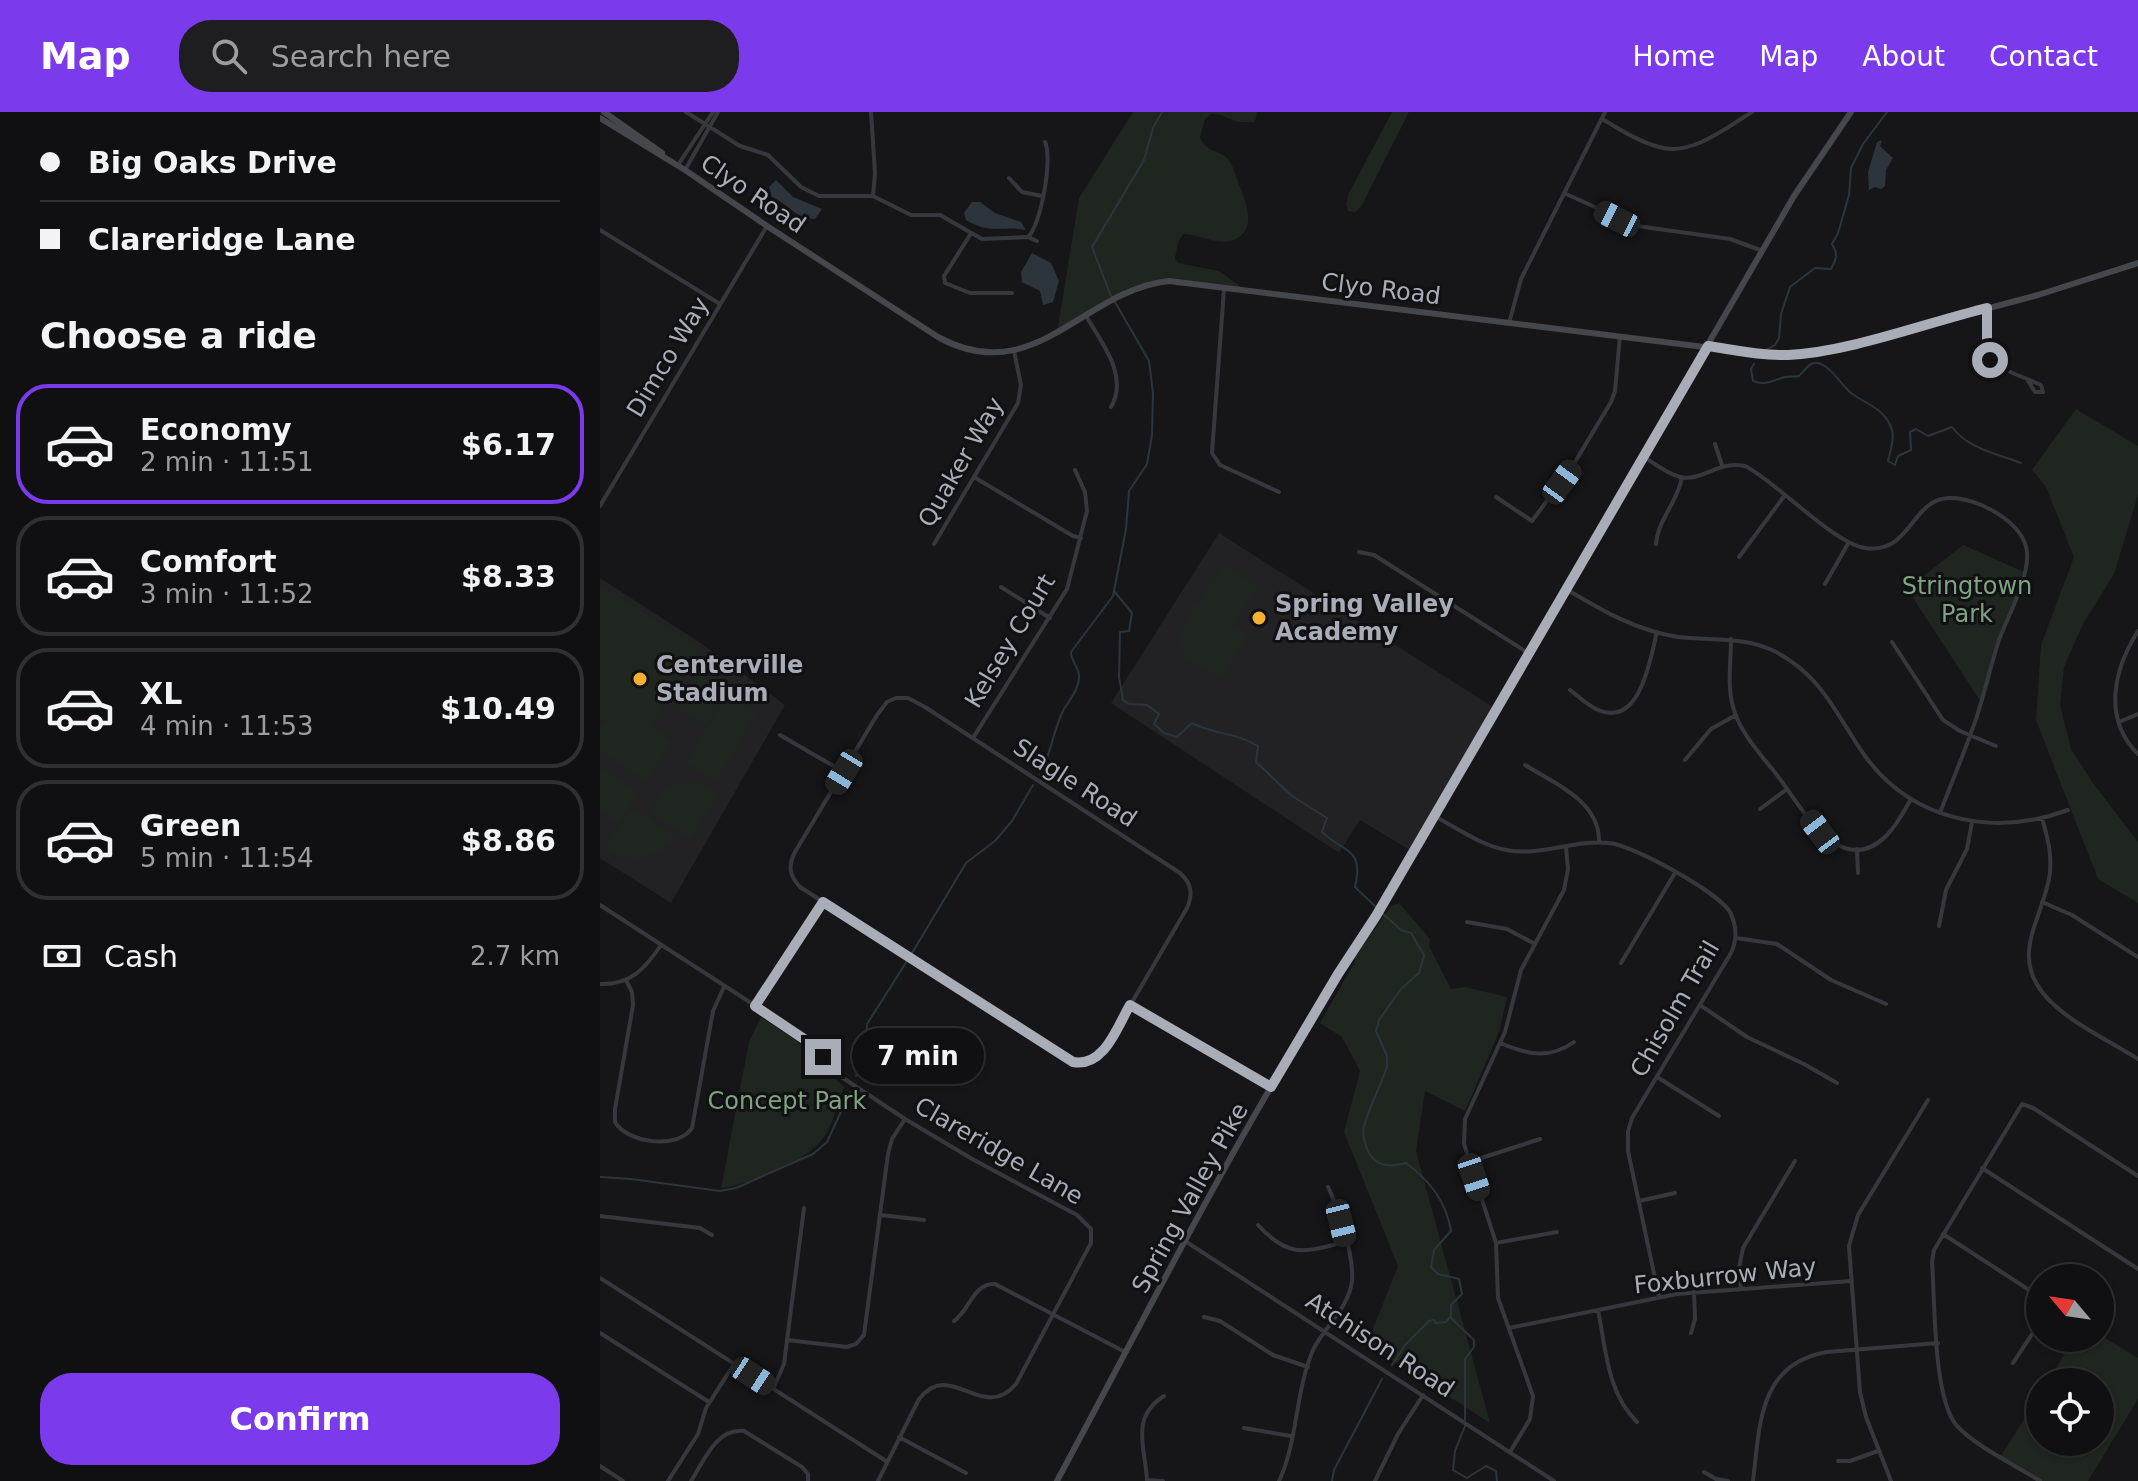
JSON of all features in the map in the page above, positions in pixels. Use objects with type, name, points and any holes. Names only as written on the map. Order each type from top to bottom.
[{"type":"street","name":"Clyo Road","points":[[604,112],[767,226],[947,342],[983,352],[1014,351],[1046,339],[1137,288],[1169,281],[1772,355],[1806,354],[1987,308],[2138,263]]},
{"type":"street","points":[[686,112],[742,147],[768,155],[809,193],[828,198],[873,196],[911,215],[940,215],[971,235],[986,239],[1028,237],[1037,241]]},
{"type":"street","points":[[678,165],[715,112]]},
{"type":"street","points":[[685,170],[711,128],[715,112]]},
{"type":"street","points":[[871,112],[875,173],[873,196]]},
{"type":"street","points":[[1509,323],[1516,289],[1605,112]]},
{"type":"street","points":[[1602,119],[1655,146],[1675,149],[1697,144],[1752,112]]},
{"type":"street","name":"Spring Valley Pike","points":[[1057,1481],[1271,1087],[1434,816],[1807,173],[1851,112]]},
{"type":"street","name":"Clyo Road","points":[[600,118],[678,165]]},
{"type":"street","points":[[1028,237],[1032,233],[1042,196],[1048,157],[1045,142]]},
{"type":"street","points":[[1009,178],[1022,192],[1042,196]]},
{"type":"street","points":[[1564,193],[1637,226],[1730,239],[1763,251]]},
{"type":"street","name":"Dimco Way","points":[[600,506],[767,226]]},
{"type":"street","points":[[600,230],[721,304]]},
{"type":"street","points":[[971,235],[944,276],[945,283],[970,293],[1012,293]]},
{"type":"street","points":[[1224,286],[1212,453],[1220,465],[1279,492]]},
{"type":"street","points":[[1987,308],[1987,353],[1990,360],[2000,368],[2027,379]]},
{"type":"street","points":[[1090,314],[1116,370],[1117,390],[1111,407]]},
{"type":"street","points":[[1496,497],[1532,521],[1552,496],[1611,402],[1615,391],[1620,336]]},
{"type":"street","name":"Quaker Way","points":[[934,544],[1020,395],[1021,378],[1014,351]]},
{"type":"street","points":[[1715,444],[1722,465]]},
{"type":"street","points":[[1644,457],[1682,477],[1695,476],[1722,465],[1745,466],[1849,542],[1869,549],[1889,545],[1906,532],[1929,504],[1947,498],[1967,501],[2006,518],[2020,532],[2028,552],[2026,567],[1970,735],[1940,813]]},
{"type":"street","name":"Kelsey Court","points":[[973,738],[1067,589],[1086,523],[1087,500],[1075,470]]},
{"type":"street","points":[[974,477],[1081,538]]},
{"type":"street","points":[[1656,544],[1658,531],[1678,495],[1682,477]]},
{"type":"street","points":[[1739,557],[1785,495]]},
{"type":"street","points":[[1825,584],[1849,542]]},
{"type":"street","points":[[1359,552],[1374,555],[1528,653]]},
{"type":"street","points":[[1001,587],[1050,618]]},
{"type":"street","points":[[1566,589],[1615,617],[1657,632],[1680,637],[1731,639],[1757,644],[1776,652],[1812,680],[1837,709],[1872,764],[1891,784],[1911,799],[1940,813],[1972,822],[2014,824],[2068,810]]},
{"type":"street","points":[[2138,631],[2119,667],[2116,686],[2119,722],[2124,736],[2138,754]]},
{"type":"street","points":[[1570,690],[1602,711],[1613,712],[1629,706],[1641,691],[1657,632]]},
{"type":"street","points":[[1731,639],[1729,687],[1736,715],[1825,838],[1844,848],[1870,846],[1887,835],[1911,799]]},
{"type":"street","points":[[1892,642],[1943,720],[1955,729],[1996,746]]},
{"type":"street","name":"Slagle Road","points":[[844,772],[883,706],[896,698],[912,700],[1168,865],[1189,882],[1191,890],[1187,908],[1130,1005]]},
{"type":"street","points":[[2119,722],[2138,714]]},
{"type":"street","points":[[1685,760],[1711,729],[1736,715]]},
{"type":"street","points":[[780,735],[844,772],[795,852],[790,868],[798,885],[1073,1062],[1088,1063],[1101,1054],[1130,1005],[1271,1087]]},
{"type":"street","points":[[1525,765],[1585,805],[1597,823],[1599,842]]},
{"type":"street","points":[[1760,809],[1787,789]]},
{"type":"street","name":"Chisolm Trail","points":[[1434,816],[1477,840],[1505,850],[1531,852],[1599,842],[1634,849],[1721,902],[1733,919],[1736,938],[1731,953],[1632,1118],[1628,1131],[1628,1151],[1659,1297]]},
{"type":"street","points":[[2042,818],[2051,861],[2042,902],[2032,927],[2029,950],[2031,969],[2038,985],[2059,1009],[2138,1059]]},
{"type":"street","points":[[1939,926],[1946,890],[1967,849],[1972,822]]},
{"type":"street","points":[[1510,1452],[1528,1423],[1533,1405],[1531,1389],[1497,1295],[1496,1243],[1463,1137],[1465,1119],[1500,1043],[1521,970],[1564,890],[1568,869],[1566,847]]},
{"type":"street","points":[[1857,849],[1858,873]]},
{"type":"street","points":[[1621,963],[1675,873]]},
{"type":"street","points":[[755,1006],[823,902]]},
{"type":"street","points":[[2042,902],[2072,915],[2138,957]]},
{"type":"street","name":"Clareridge Lane","points":[[600,905],[807,1041],[843,1078],[974,1160],[1077,1215],[1092,1233],[1091,1243],[1019,1378],[1007,1393],[985,1398],[949,1384],[932,1387],[919,1399],[878,1481]]},
{"type":"street","points":[[1467,922],[1507,929],[1535,944]]},
{"type":"street","points":[[1736,938],[1777,944],[1831,980],[1886,1004]]},
{"type":"street","points":[[600,984],[626,980],[641,971],[661,945]]},
{"type":"street","points":[[626,980],[632,992],[633,1005],[615,1122],[628,1136],[668,1141],[683,1138],[692,1128],[713,1011],[724,987]]},
{"type":"street","points":[[1700,1005],[1747,1037],[1837,1083]]},
{"type":"street","points":[[1500,1043],[1535,1054],[1561,1050],[1574,1042]]},
{"type":"street","points":[[1657,1077],[1719,1116]]},
{"type":"street","points":[[1891,1481],[1863,1408],[1849,1246],[1854,1225],[1928,1100]]},
{"type":"street","points":[[2040,1481],[1963,1431],[1953,1420],[1942,1394],[1932,1262],[1934,1250],[2024,1103],[2138,1176]]},
{"type":"street","points":[[787,1340],[847,1347],[861,1340],[868,1323],[890,1147],[905,1119]]},
{"type":"street","points":[[1469,1162],[1540,1139]]},
{"type":"street","points":[[1741,1289],[1739,1268],[1743,1248],[1795,1161]]},
{"type":"street","points":[[1982,1168],[2138,1269]]},
{"type":"street","points":[[1279,1481],[1314,1348],[1350,1291],[1351,1266],[1337,1205],[1328,1187]]},
{"type":"street","points":[[1639,1201],[1675,1193]]},
{"type":"street","points":[[773,1389],[782,1371],[804,1208]]},
{"type":"street","points":[[881,1215],[924,1220]]},
{"type":"street","points":[[600,1216],[700,1228],[712,1235]]},
{"type":"street","points":[[1258,1225],[1276,1244],[1297,1251],[1345,1242]]},
{"type":"street","points":[[1496,1243],[1557,1232]]},
{"type":"street","points":[[1943,1234],[2026,1288]]},
{"type":"street","name":"Atchison Road","points":[[1185,1241],[1554,1481]]},
{"type":"street","points":[[600,1278],[886,1461]]},
{"type":"street","name":"Foxburrow Way","points":[[1509,1328],[1694,1292],[1851,1281]]},
{"type":"street","points":[[954,1321],[988,1283],[1000,1285],[1126,1353]]},
{"type":"street","points":[[1691,1333],[1695,1319],[1694,1292]]},
{"type":"street","points":[[1598,1310],[1615,1392],[1637,1422]]},
{"type":"street","points":[[1204,1317],[1220,1321],[1273,1355],[1308,1367]]},
{"type":"street","points":[[600,1333],[709,1402]]},
{"type":"street","points":[[1753,1481],[1764,1407],[1776,1381],[1788,1368],[1809,1356],[1938,1343]]},
{"type":"street","points":[[2013,1363],[2026,1343]]},
{"type":"street","points":[[668,1481],[698,1434],[709,1402],[734,1364]]},
{"type":"street","points":[[1375,1481],[1398,1434],[1423,1395]]},
{"type":"street","points":[[1163,1481],[1147,1480],[1141,1430],[1153,1405],[1164,1396]]},
{"type":"street","points":[[1244,1428],[1291,1436]]},
{"type":"street","points":[[691,1481],[718,1439],[736,1430],[744,1431],[802,1467],[808,1474],[808,1481]]},
{"type":"street","points":[[899,1437],[966,1473]]},
{"type":"street","points":[[1838,1461],[1850,1461],[1879,1451]]},
{"type":"street","points":[[600,1466],[623,1481]]},
{"type":"street","points":[[1704,1472],[1728,1481]]},
{"type":"shaded area","points":[[1882,140],[1880,146],[1893,158],[1886,170],[1885,186],[1869,190],[1868,172],[1877,142]]},
{"type":"shaded area","points":[[776,180],[793,197],[822,209],[815,219],[797,214],[772,197],[769,187]]},
{"type":"shaded area","points":[[972,202],[980,202],[995,213],[1021,222],[1026,230],[975,225],[966,220],[964,213]]},
{"type":"shaded area","points":[[1032,253],[1051,263],[1059,281],[1053,302],[1043,305],[1040,291],[1022,282],[1021,272]]},
{"type":"shaded area","name":"Spring Valley Academy","points":[[1219,533],[1496,709],[1413,852],[1360,820],[1339,853],[1111,703]]},
{"type":"shaded area","points":[[600,578],[702,644],[785,705],[671,903],[600,858]]},
{"type":"green space","points":[[1133,112],[1257,112],[1255,122],[1238,122],[1211,114],[1205,119],[1200,137],[1208,148],[1224,156],[1231,164],[1247,206],[1245,231],[1240,237],[1226,242],[1183,234],[1175,258],[1178,263],[1219,271],[1244,289],[1179,281],[1137,288],[1057,333],[1079,198]]},
{"type":"green space","points":[[1392,112],[1409,112],[1361,207],[1355,212],[1348,211],[1348,195]]},
{"type":"green space","points":[[2076,409],[2138,446],[2138,495],[2114,574],[2083,624],[2064,667],[2060,705],[2071,749],[2138,842],[2138,903],[2098,879],[2036,720],[2041,645],[2074,557],[2046,487],[2032,470]]},
{"type":"green space","name":"Stringtown Park","points":[[1963,545],[2024,572],[1981,702],[1907,589]]},
{"type":"green space","points":[[1224,564],[1258,586],[1233,625],[1249,636],[1220,679],[1184,657],[1180,632]]},
{"type":"green space","name":"Centerville Stadium","points":[[600,585],[700,647],[652,725],[648,723],[673,741],[646,782],[600,751],[600,723],[603,725],[605,722],[600,718]]},
{"type":"green space","points":[[696,672],[727,691],[706,726],[675,707]]},
{"type":"green space","points":[[726,694],[757,712],[716,782],[686,763]]},
{"type":"green space","points":[[600,767],[639,792],[619,823],[600,811]]},
{"type":"green space","points":[[685,782],[702,784],[718,794],[690,839],[648,812],[667,788]]},
{"type":"green space","points":[[638,810],[674,836],[667,845],[659,852],[642,858],[623,856],[603,847],[631,811]]},
{"type":"green space","points":[[1399,903],[1430,939],[1429,946],[1451,989],[1465,987],[1507,997],[1499,1032],[1465,1111],[1425,1091],[1416,1151],[1490,1423],[1367,1344],[1398,1266],[1344,1132],[1360,1071],[1342,1037],[1320,1023],[1355,957],[1391,906]]},
{"type":"green space","name":"Concept Park","points":[[761,1017],[797,1041],[844,1087],[834,1117],[818,1144],[779,1170],[721,1188],[749,1042]]},
{"type":"green space","points":[[2114,1343],[2138,1358],[2138,1399],[2114,1438],[2114,1368],[2056,1368],[2066,1352],[2114,1352]]},
{"type":"green space","points":[[2026,1416],[2026,1456],[2103,1456],[2088,1481],[2040,1481],[2001,1456]]},
{"type":"waterway","points":[[1111,296],[1092,247],[1144,160],[1153,128],[1162,112]]},
{"type":"waterway","points":[[1766,350],[1775,345],[1779,338],[1781,314],[1790,287],[1815,268],[1831,269],[1836,259],[1832,244],[1849,195],[1851,168],[1863,144],[1887,112]]},
{"type":"waterway","points":[[1040,775],[1060,717],[1078,684],[1078,672],[1071,652],[1113,596],[1126,529],[1129,491],[1147,464],[1152,435],[1153,393],[1149,361],[1115,302]]},
{"type":"waterway","points":[[1754,364],[1751,369],[1753,381],[1762,383],[1799,376],[1812,363],[1828,368],[1851,393],[1885,417],[1893,434],[1888,461],[1895,465],[1898,456],[1911,450],[1910,432],[1916,429],[1928,436],[1952,427],[1974,445],[2021,463]]},
{"type":"waterway","points":[[1114,591],[1132,613],[1129,631],[1120,632],[1119,677],[1123,700],[1129,704],[1147,705],[1159,714],[1154,724],[1164,733],[1177,737],[1192,723],[1258,746],[1256,762],[1292,796],[1327,818],[1322,832],[1355,858],[1355,887],[1378,909]]},
{"type":"waterway","points":[[912,953],[966,863],[995,841],[1012,821],[1033,785]]},
{"type":"waterway","points":[[1382,913],[1401,930],[1411,933],[1424,955],[1419,973],[1401,989],[1379,1020],[1376,1031],[1387,1056],[1387,1067],[1366,1120],[1364,1136],[1372,1158],[1387,1165],[1406,1163],[1429,1185],[1445,1210],[1451,1231],[1434,1250],[1431,1267],[1438,1274],[1459,1279],[1462,1294],[1451,1305],[1451,1318],[1474,1340],[1474,1347],[1465,1359],[1465,1420]]},
{"type":"waterway","points":[[856,1076],[865,1052],[867,1024],[907,961]]},
{"type":"waterway","points":[[600,1177],[720,1191],[736,1188],[813,1154],[827,1142],[850,1092]]},
{"type":"waterway","points":[[1392,1365],[1406,1344],[1429,1321],[1446,1322],[1450,1317]]},
{"type":"waterway","points":[[1332,1481],[1334,1470],[1382,1379]]},
{"type":"waterway","points":[[1465,1426],[1455,1451],[1453,1470],[1467,1478],[1486,1466],[1496,1471],[1497,1481]]},
{"type":"place","name":"Spring Valley Academy","points":[[1259,618]]},
{"type":"place","name":"Centerville Stadium","points":[[640,679]]},
{"type":"route","points":[[823,1057],[807,1041],[755,1006],[823,902],[1073,1062],[1088,1063],[1101,1054],[1130,1005],[1271,1087],[1376,916],[1708,346],[1772,355],[1806,354],[1987,308],[1987,353],[1990,360]]}]
